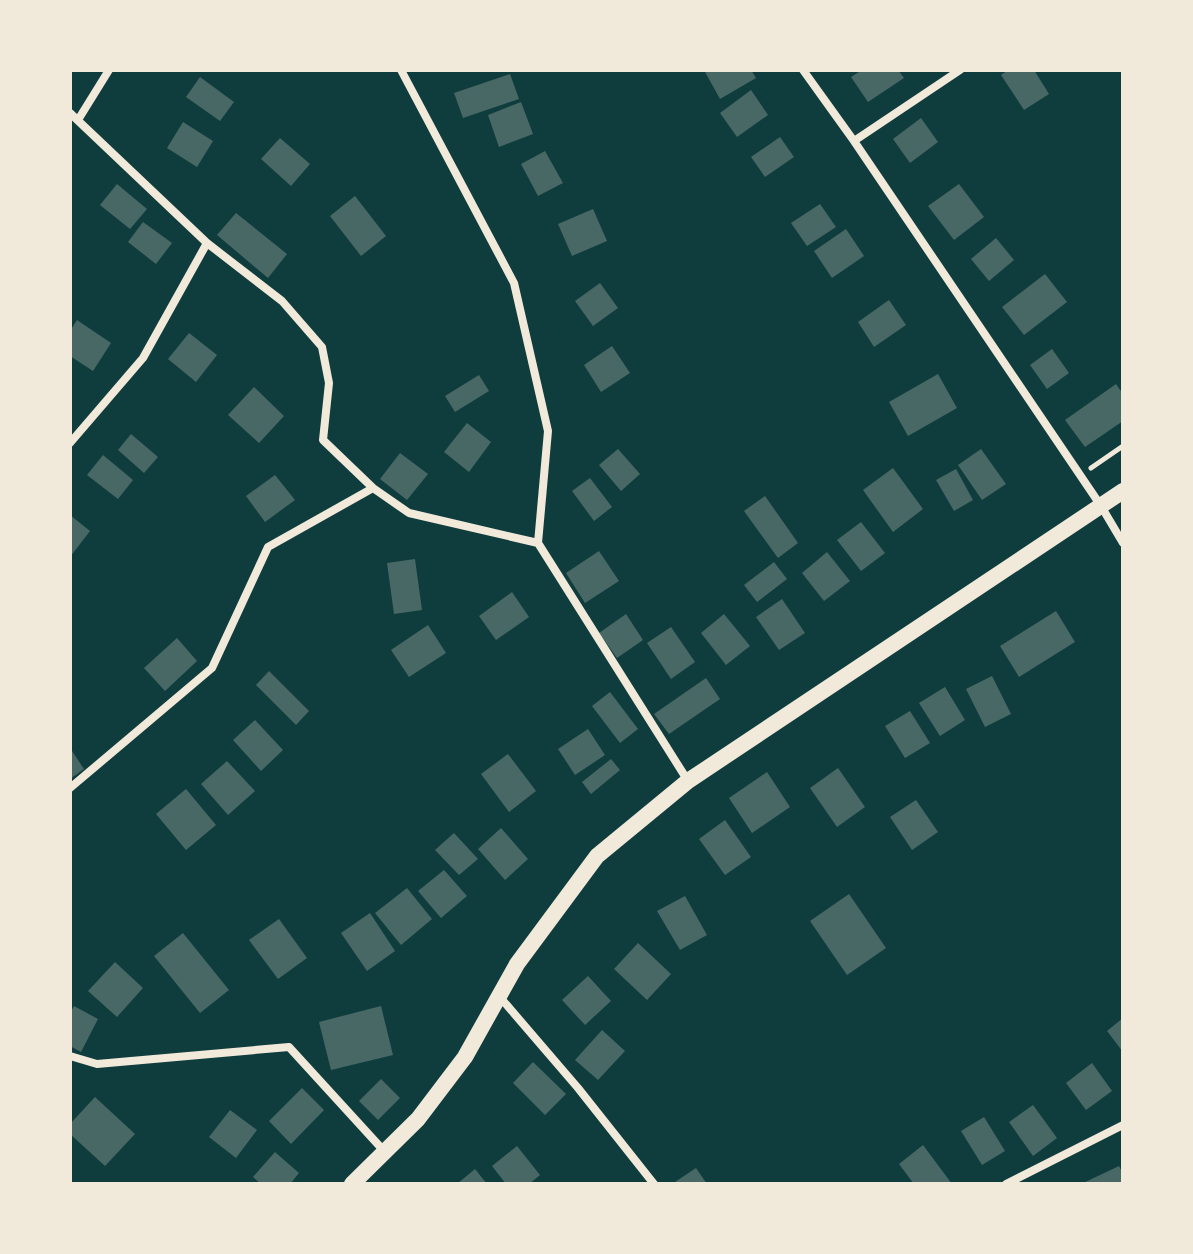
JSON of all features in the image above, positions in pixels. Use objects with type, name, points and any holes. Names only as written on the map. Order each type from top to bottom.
[{"type":"main road","points":[[352,1184],[418,1119],[465,1057],[517,964],[597,856],[688,781],[1123,491]]},
{"type":"street","points":[[78,120],[109,70]]},
{"type":"street","points":[[401,70],[514,283],[548,431],[538,543],[688,781]]},
{"type":"street","points":[[803,70],[1101,506],[1123,543]]},
{"type":"street","points":[[854,141],[960,70]]},
{"type":"street","points":[[70,113],[207,243],[282,301],[322,347],[329,383],[323,440],[373,488],[409,513],[538,543]]},
{"type":"street","points":[[70,443],[143,358],[207,243]]},
{"type":"street","points":[[70,788],[212,668],[268,547],[373,488]]},
{"type":"street","points":[[499,996],[578,1088],[654,1184]]},
{"type":"street","points":[[70,1056],[97,1064],[289,1047],[385,1152]]},
{"type":"street","points":[[1006,1184],[1123,1125]]},
{"type":"path","points":[[1080,475],[1123,446]]},
{"type":"building","points":[[704,70],[751,70],[756,78],[720,99]]},
{"type":"building","points":[[862,70],[898,70],[904,78],[868,102],[851,77]]},
{"type":"building","points":[[1008,70],[1034,70],[1049,94],[1024,110],[1001,75]]},
{"type":"building","points":[[510,74],[519,99],[463,118],[454,93]]},
{"type":"building","points":[[200,77],[234,102],[220,121],[186,97]]},
{"type":"building","points":[[751,90],[768,115],[737,137],[720,113]]},
{"type":"building","points":[[521,102],[533,134],[499,147],[488,115]]},
{"type":"building","points":[[921,118],[938,142],[910,163],[893,139]]},
{"type":"building","points":[[183,122],[213,141],[197,167],[167,148]]},
{"type":"building","points":[[780,137],[794,157],[765,177],[751,157]]},
{"type":"building","points":[[280,138],[310,164],[291,186],[261,159]]},
{"type":"building","points":[[545,151],[563,183],[538,196],[521,164]]},
{"type":"building","points":[[117,184],[147,209],[130,229],[100,205]]},
{"type":"building","points":[[959,184],[984,217],[954,240],[928,206]]},
{"type":"building","points":[[355,196],[386,236],[361,256],[330,216]]},
{"type":"building","points":[[820,204],[836,227],[807,246],[791,223]]},
{"type":"building","points":[[593,209],[607,241],[572,256],[558,224]]},
{"type":"building","points":[[236,213],[287,254],[268,278],[217,235]]},
{"type":"building","points":[[143,222],[172,243],[156,264],[128,242]]},
{"type":"building","points":[[846,229],[864,256],[832,278],[814,251]]},
{"type":"building","points":[[996,238],[1014,260],[989,281],[971,259]]},
{"type":"building","points":[[1045,274],[1067,302],[1024,335],[1002,307]]},
{"type":"building","points":[[600,283],[618,308],[593,326],[575,301]]},
{"type":"building","points":[[889,300],[906,325],[874,347],[858,322]]},
{"type":"building","points":[[77,320],[111,343],[93,371],[70,356],[70,331]]},
{"type":"building","points":[[189,333],[217,355],[196,382],[168,359]]},
{"type":"building","points":[[612,346],[630,373],[601,392],[584,365]]},
{"type":"building","points":[[1052,349],[1069,373],[1047,389],[1030,365]]},
{"type":"building","points":[[938,374],[957,408],[908,436],[889,402]]},
{"type":"building","points":[[479,375],[489,391],[455,412],[445,396]]},
{"type":"building","points":[[1116,384],[1123,394],[1123,421],[1085,447],[1065,420]]},
{"type":"building","points":[[254,387],[284,416],[259,443],[228,415]]},
{"type":"building","points":[[467,423],[491,442],[469,472],[444,452]]},
{"type":"building","points":[[131,434],[158,457],[144,473],[118,450]]},
{"type":"building","points":[[618,449],[640,474],[621,491],[599,465]]},
{"type":"building","points":[[981,449],[1006,484],[982,500],[958,465]]},
{"type":"building","points":[[400,453],[428,474],[407,500],[380,479]]},
{"type":"building","points":[[103,455],[133,480],[118,499],[87,475]]},
{"type":"building","points":[[893,468],[923,509],[893,532],[863,490]]},
{"type":"building","points":[[956,469],[973,500],[954,511],[936,480]]},
{"type":"building","points":[[275,475],[295,500],[265,522],[246,496]]},
{"type":"building","points":[[590,478],[612,507],[594,521],[572,491]]},
{"type":"building","points":[[765,496],[798,543],[778,558],[744,511]]},
{"type":"building","points":[[70,515],[90,531],[70,557]]},
{"type":"building","points":[[861,522],[885,553],[861,571],[837,540]]},
{"type":"building","points":[[599,551],[619,581],[585,603],[566,573]]},
{"type":"building","points":[[827,552],[850,581],[824,601],[802,573]]},
{"type":"building","points":[[415,559],[422,610],[394,614],[387,563]]},
{"type":"building","points":[[774,562],[787,579],[757,602],[744,585]]},
{"type":"building","points":[[512,592],[529,617],[496,640],[479,616]]},
{"type":"building","points":[[782,599],[805,633],[779,650],[756,617]]},
{"type":"building","points":[[1056,611],[1075,642],[1019,677],[1000,646]]},
{"type":"building","points":[[626,614],[643,640],[617,658],[599,633]]},
{"type":"building","points":[[724,614],[750,646],[726,665],[701,633]]},
{"type":"building","points":[[428,625],[446,653],[409,677],[391,650]]},
{"type":"building","points":[[671,627],[695,662],[671,679],[647,643]]},
{"type":"building","points":[[177,638],[197,661],[165,691],[144,668]]},
{"type":"building","points":[[269,671],[309,711],[296,725],[256,685]]},
{"type":"building","points":[[992,676],[1011,714],[985,727],[966,689]]},
{"type":"building","points":[[706,678],[720,699],[669,734],[654,714]]},
{"type":"building","points":[[945,687],[965,720],[940,736],[919,703]]},
{"type":"building","points":[[610,692],[638,729],[620,743],[592,706]]},
{"type":"building","points":[[910,711],[930,743],[905,758],[885,726]]},
{"type":"building","points":[[255,720],[283,750],[261,771],[233,740]]},
{"type":"building","points":[[588,729],[605,755],[575,775],[558,749]]},
{"type":"building","points":[[70,748],[84,769],[70,779]]},
{"type":"building","points":[[508,754],[536,791],[509,812],[481,774]]},
{"type":"building","points":[[611,759],[620,770],[591,794],[582,782]]},
{"type":"building","points":[[227,761],[255,791],[228,815],[201,784]]},
{"type":"building","points":[[838,768],[865,807],[837,827],[810,788]]},
{"type":"building","points":[[767,772],[790,807],[752,833],[729,798]]},
{"type":"building","points":[[186,789],[216,825],[186,850],[156,814]]},
{"type":"building","points":[[916,800],[938,832],[912,850],[890,817]]},
{"type":"building","points":[[725,820],[751,857],[725,875],[699,839]]},
{"type":"building","points":[[501,828],[528,859],[505,880],[478,849]]},
{"type":"building","points":[[454,833],[478,859],[459,875],[435,850]]},
{"type":"building","points":[[444,870],[467,896],[441,918],[418,891]]},
{"type":"building","points":[[407,888],[432,919],[401,945],[375,913]]},
{"type":"building","points":[[849,894],[886,948],[847,975],[810,921]]},
{"type":"building","points":[[685,896],[707,935],[680,950],[657,911]]},
{"type":"building","points":[[370,913],[395,951],[367,971],[341,933]]},
{"type":"building","points":[[279,919],[307,958],[278,979],[249,940]]},
{"type":"building","points":[[183,933],[229,990],[200,1013],[154,956]]},
{"type":"building","points":[[638,943],[671,974],[647,1000],[614,969]]},
{"type":"building","points":[[115,962],[143,988],[117,1017],[88,991]]},
{"type":"building","points":[[588,976],[611,1001],[585,1025],[562,1000]]},
{"type":"building","points":[[74,1006],[98,1019],[81,1052],[70,1046],[70,1013]]},
{"type":"building","points":[[381,1006],[393,1055],[331,1070],[319,1022]]},
{"type":"building","points":[[1123,1018],[1123,1052],[1107,1031]]},
{"type":"building","points":[[602,1030],[625,1051],[598,1080],[575,1060]]},
{"type":"building","points":[[533,1062],[566,1094],[545,1115],[513,1083]]},
{"type":"building","points":[[1092,1063],[1112,1091],[1086,1110],[1066,1083]]},
{"type":"building","points":[[381,1079],[400,1098],[378,1120],[359,1101]]},
{"type":"building","points":[[302,1088],[324,1110],[291,1144],[269,1121]]},
{"type":"building","points":[[95,1097],[135,1134],[105,1166],[70,1134],[70,1124]]},
{"type":"building","points":[[1033,1105],[1057,1138],[1033,1156],[1009,1122]]},
{"type":"building","points":[[230,1110],[257,1130],[236,1158],[209,1137]]},
{"type":"building","points":[[984,1117],[1005,1151],[982,1165],[961,1131]]},
{"type":"building","points":[[923,1145],[952,1184],[914,1184],[899,1164]]},
{"type":"building","points":[[517,1146],[540,1175],[529,1184],[506,1184],[492,1166]]},
{"type":"building","points":[[275,1152],[299,1173],[290,1184],[261,1184],[253,1177]]},
{"type":"building","points":[[1119,1166],[1123,1184],[1081,1184]]},
{"type":"building","points":[[696,1168],[707,1184],[672,1184]]},
{"type":"building","points":[[475,1169],[487,1184],[457,1184]]}]
